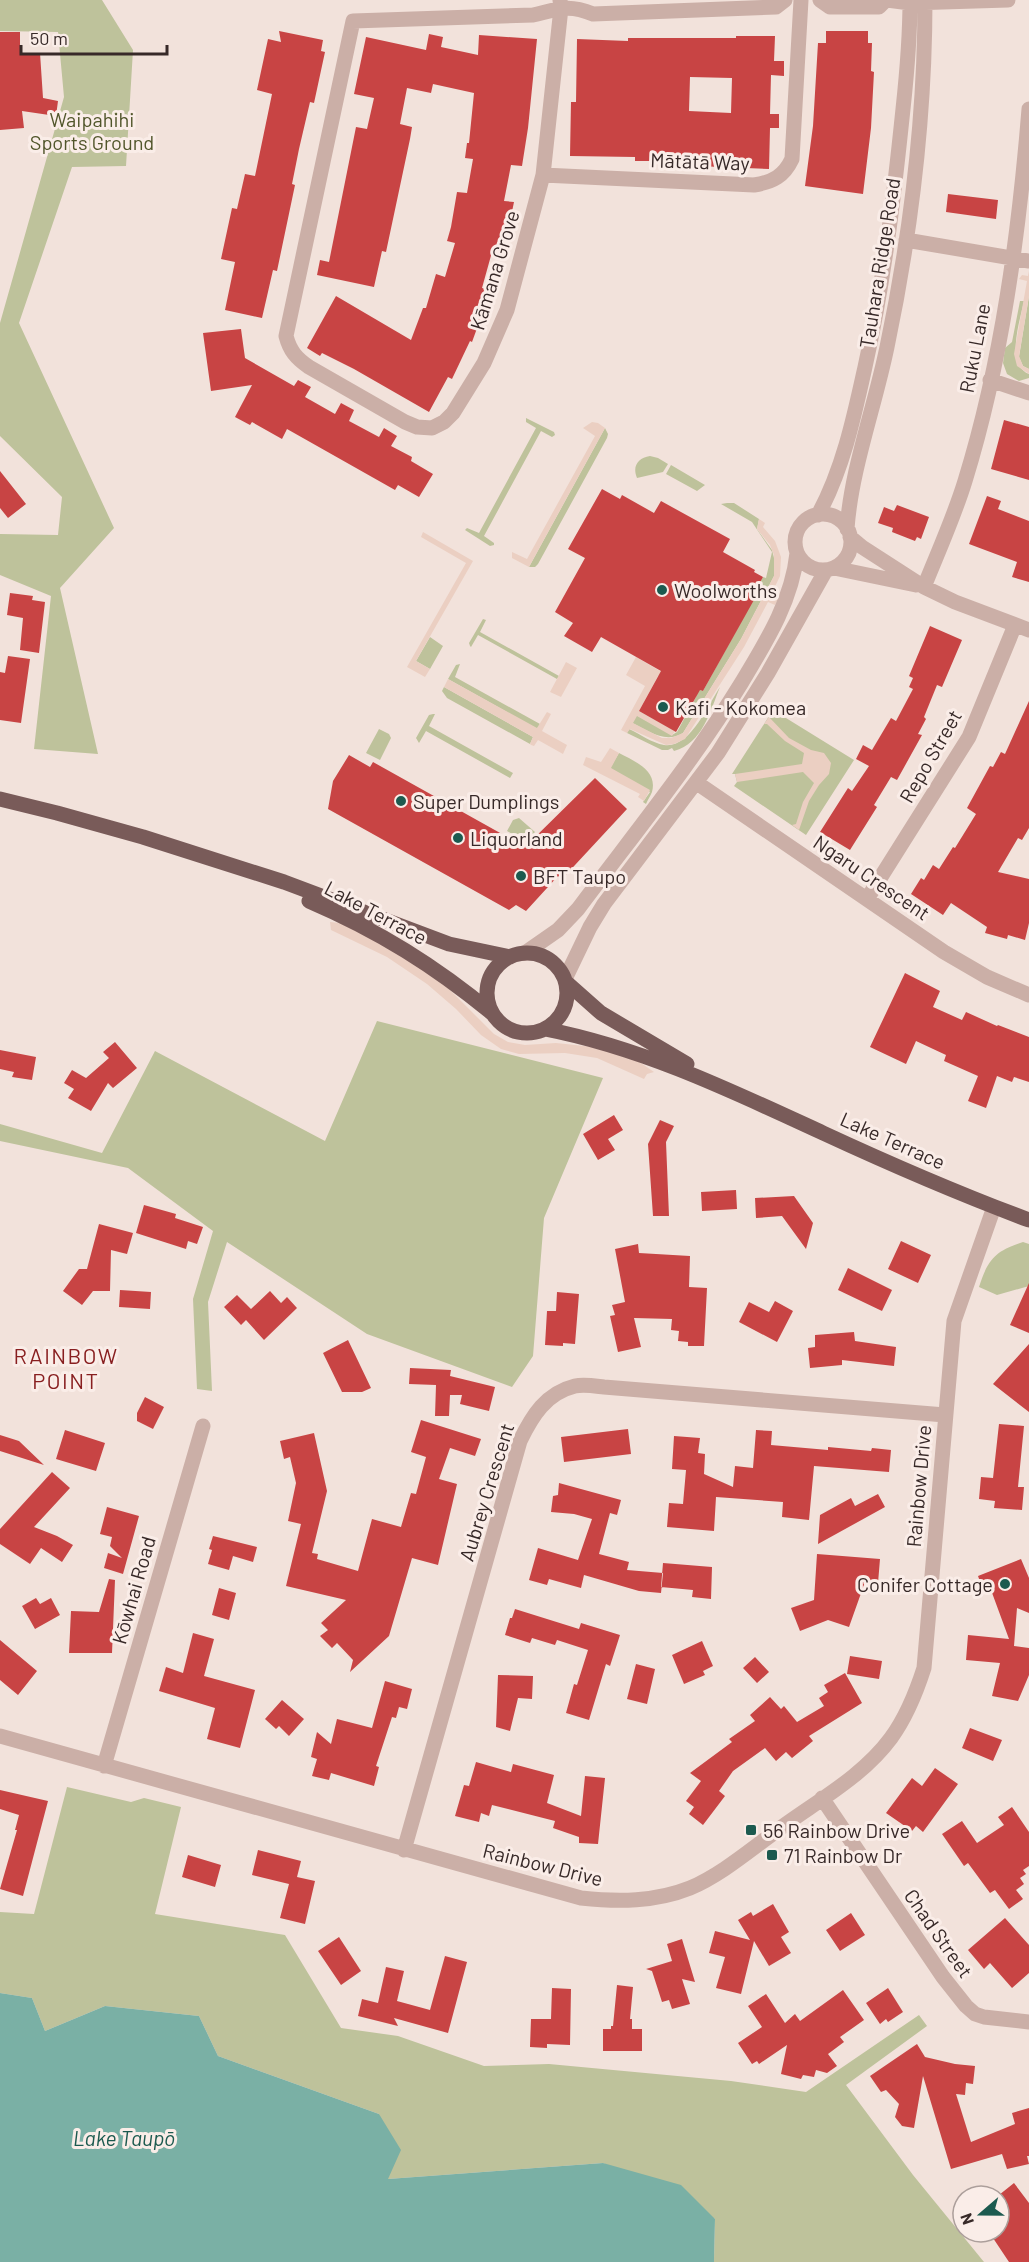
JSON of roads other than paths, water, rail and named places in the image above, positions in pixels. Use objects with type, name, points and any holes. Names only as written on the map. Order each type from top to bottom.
[{"type":"main road","name":"Lake Terrace","points":[[0,799],[95,823],[293,885],[442,942],[467,949],[518,955]]},
{"type":"main road","name":"Lake Terrace","points":[[229,866],[334,912],[396,944],[432,966],[493,1014]]},
{"type":"main road","points":[[540,954],[550,959],[560,969],[565,981],[565,1006],[555,1022],[545,1029],[532,1033],[507,1028],[493,1014],[488,997],[490,978],[500,963],[518,955],[540,954]]},
{"type":"main road","name":"Lake Terrace","points":[[565,981],[601,1013],[742,1095]]},
{"type":"main road","name":"Lake Terrace","points":[[545,1029],[629,1050],[742,1095],[865,1152],[1029,1220]]},
{"type":"street","points":[[571,4],[593,14],[662,6],[776,7],[785,0]]},
{"type":"street","name":"Mātātā Way","points":[[543,175],[754,185],[768,183],[777,178],[786,170],[792,159],[801,0]]},
{"type":"street","points":[[820,0],[830,7],[879,7],[887,0],[1008,0]]},
{"type":"street","name":"Tauhara Ridge Road","points":[[565,981],[590,927],[604,904],[697,783],[753,699],[830,569],[847,558],[850,550],[852,491],[880,381],[906,240],[921,112],[918,1]]},
{"type":"street","name":"Tauhara Ridge Road","points":[[518,955],[553,934],[578,909],[706,739],[750,669],[792,586],[797,553],[795,537],[803,522],[818,514],[831,488],[846,444],[879,297],[894,199],[907,76],[918,1]]},
{"type":"street","name":"Kāmana Grove","points":[[571,4],[543,175],[507,310],[484,363],[460,404],[444,422],[432,428],[417,427],[296,358],[289,348],[286,336],[353,21],[533,15],[571,4]]},
{"type":"street","name":"Ruku Lane","points":[[924,587],[965,482],[990,380],[1012,259],[1029,109]]},
{"type":"street","points":[[906,240],[1029,261]]},
{"type":"street","points":[[990,380],[1029,393]]},
{"type":"street","points":[[818,514],[834,516],[849,533],[924,587],[955,602],[1022,628]]},
{"type":"street","points":[[797,553],[801,560],[812,568],[830,569],[924,587]]},
{"type":"street","name":"Repo Street","points":[[867,899],[963,747],[1022,628]]},
{"type":"street","name":"Ngaru Crescent","points":[[697,783],[963,964],[1029,995]]},
{"type":"street","name":"Rainbow Drive","points":[[0,1736],[582,1898],[609,1901],[645,1900],[690,1888],[724,1869],[867,1766],[892,1737],[913,1701],[924,1668],[954,1321],[994,1207]]},
{"type":"street","name":"Aubrey Crescent","points":[[404,1850],[520,1441],[532,1417],[547,1399],[576,1386],[604,1387],[945,1415]]},
{"type":"street","name":"Kōwhai Road","points":[[104,1766],[203,1426]]},
{"type":"street","name":"Chad Street","points":[[822,1798],[943,1977],[966,2006],[975,2014],[984,2017],[1029,2022]]},
{"type":"water","name":"Lake Taupō","points":[[0,1993],[32,1998],[45,2031],[105,2006],[199,2016],[218,2056],[379,2114],[401,2150],[388,2179],[603,2163],[681,2185],[715,2219],[714,2262],[0,2262]]},
{"type":"place","name":"Woolworths","points":[[662,590]]},
{"type":"place","name":"Kafi - Kokomea","points":[[663,707]]},
{"type":"place","name":"Super Dumplings","points":[[401,801]]},
{"type":"place","name":"Liquorland","points":[[458,838]]},
{"type":"place","name":"BFT Taupo","points":[[521,876]]},
{"type":"place","name":"Conifer Cottage","points":[[1005,1584]]},
{"type":"place","name":"56 Rainbow Drive","points":[[751,1830]]},
{"type":"place","name":"71 Rainbow Dr","points":[[772,1855]]},
{"type":"district","name":"RAINBOW POINT","points":[[66,1368]]},
{"type":"park label","name":"Waipahihi Sports Ground","points":[[92,130]]}]
